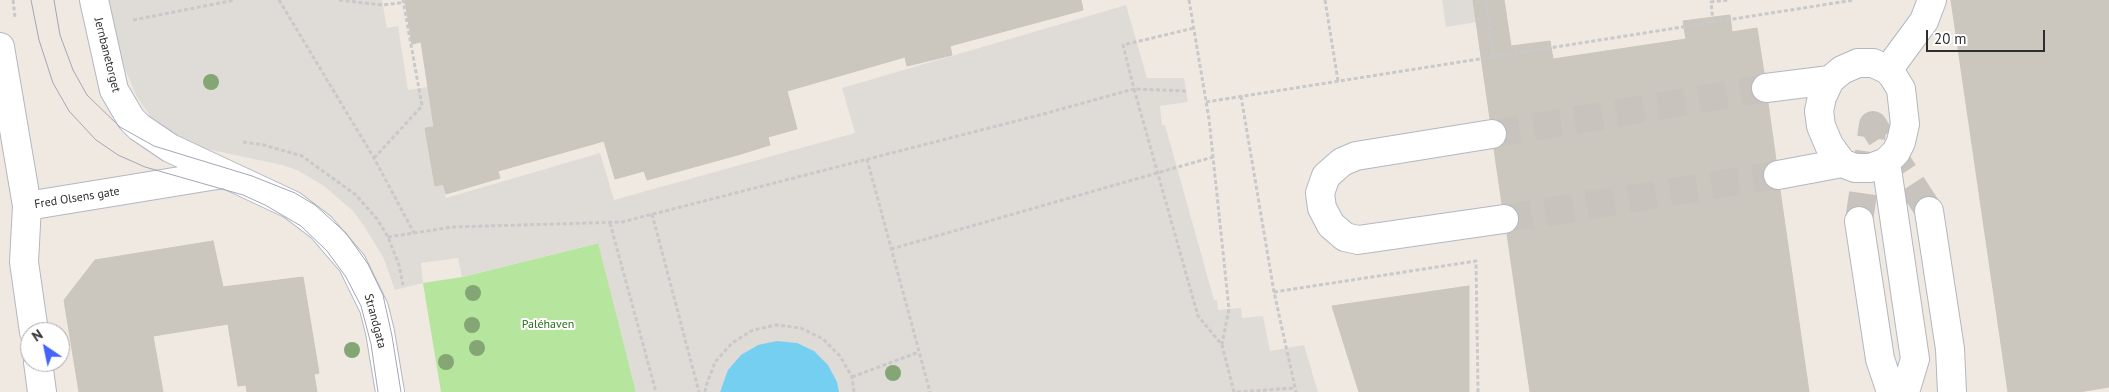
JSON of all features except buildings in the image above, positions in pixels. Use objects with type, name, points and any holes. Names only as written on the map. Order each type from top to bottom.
[{"type":"street","name":"Jernbanetorget","points":[[94,0],[114,90],[131,119],[139,127],[170,148],[223,174]]},
{"type":"street","points":[[1888,70],[1924,22],[1932,0]]},
{"type":"street","points":[[0,47],[27,206]]},
{"type":"street","points":[[1858,63],[1873,63],[1888,70],[1901,89],[1906,124],[1898,147],[1886,162],[1870,168],[1854,168],[1842,163],[1829,145],[1822,126],[1820,110],[1822,98],[1830,80],[1842,70],[1858,63]]},
{"type":"street","points":[[1766,88],[1830,80]]},
{"type":"street","points":[[1492,134],[1356,156],[1342,162],[1326,176],[1320,193],[1322,208],[1331,225],[1345,237],[1358,240],[1504,219]]},
{"type":"street","points":[[1886,162],[1915,359],[1905,392]]},
{"type":"street","points":[[1778,175],[1842,163]]},
{"type":"street","name":"Fred Olsens gate","points":[[33,322],[24,262],[27,206],[223,174]]},
{"type":"street","name":"Strandgata","points":[[223,174],[273,196],[307,215],[335,240],[352,262],[374,308],[390,392]]},
{"type":"street","points":[[1929,211],[1950,349],[1952,392]]},
{"type":"street","points":[[1859,221],[1880,359],[1891,392]]},
{"type":"street","points":[[1915,359],[1942,392]]},
{"type":"street","points":[[39,372],[42,392]]},
{"type":"path","points":[[128,21],[235,0]]},
{"type":"path","points":[[279,0],[374,158],[414,233]]},
{"type":"path","points":[[339,0],[383,5],[404,2],[422,106],[374,158]]},
{"type":"path","points":[[1189,0],[1206,102],[1229,309],[1222,345]]},
{"type":"path","points":[[1326,0],[1338,81]]},
{"type":"path","points":[[1485,0],[1494,57]]},
{"type":"path","points":[[1714,22],[1711,2],[1728,0]]},
{"type":"path","points":[[1206,102],[1854,0]]},
{"type":"path","points":[[1194,28],[1123,45],[1134,89],[1159,172],[1198,316],[1222,345],[1235,392],[1295,390],[1274,292],[1241,96]]},
{"type":"path","points":[[388,237],[452,227],[622,222],[1134,89],[1186,91]]},
{"type":"path","points":[[891,248],[1213,157]]},
{"type":"path","points":[[867,159],[930,392]]},
{"type":"path","points":[[652,214],[699,392]]},
{"type":"path","points":[[610,223],[656,392]]},
{"type":"path","points":[[1274,292],[1476,261],[1478,392]]},
{"type":"path","points":[[705,392],[715,362],[732,343],[753,330],[776,325],[801,328],[823,339],[840,356],[852,377],[854,392]]},
{"type":"path","points":[[852,377],[919,352]]},
{"type":"green space","name":"Paléhaven","points":[[599,243],[636,392],[441,392],[423,283],[462,277]]},
{"type":"shaded area","points":[[106,0],[382,0],[387,28],[398,26],[408,90],[428,87],[434,127],[426,128],[436,185],[443,184],[446,198],[600,153],[614,200],[855,133],[842,88],[1126,5],[1147,78],[1184,78],[1188,102],[1160,106],[1162,125],[1165,125],[1214,300],[1217,300],[1218,310],[1241,308],[1242,318],[1263,316],[1270,351],[1304,345],[1318,392],[839,392],[837,382],[720,389],[720,392],[636,392],[598,243],[462,277],[458,258],[421,263],[423,283],[395,290],[383,257],[364,226],[353,211],[324,186],[297,170],[282,165],[202,148],[174,136],[153,120],[137,97],[124,67]]},
{"type":"shaded area","points":[[1442,0],[1504,0],[1507,17],[1446,27]]},
{"type":"water","points":[[777,341],[797,343],[814,351],[828,365],[837,382],[839,392],[720,392],[728,370],[741,355],[758,345]]},
{"type":"tunnel","points":[[1492,134],[1766,88]]},
{"type":"tunnel","points":[[1859,221],[1873,125],[1929,211]]},
{"type":"tunnel","points":[[1504,219],[1778,175]]},
{"type":"tram line","points":[[31,0],[39,40],[53,83],[69,111],[96,140],[118,155],[145,167],[243,195],[265,205],[301,226],[327,251],[346,277],[361,306],[371,344],[378,392]]},
{"type":"tram line","points":[[54,0],[60,35],[73,70],[87,95],[120,127],[154,146],[252,176],[295,193],[315,205],[346,233],[368,264],[383,295],[401,392]]}]
